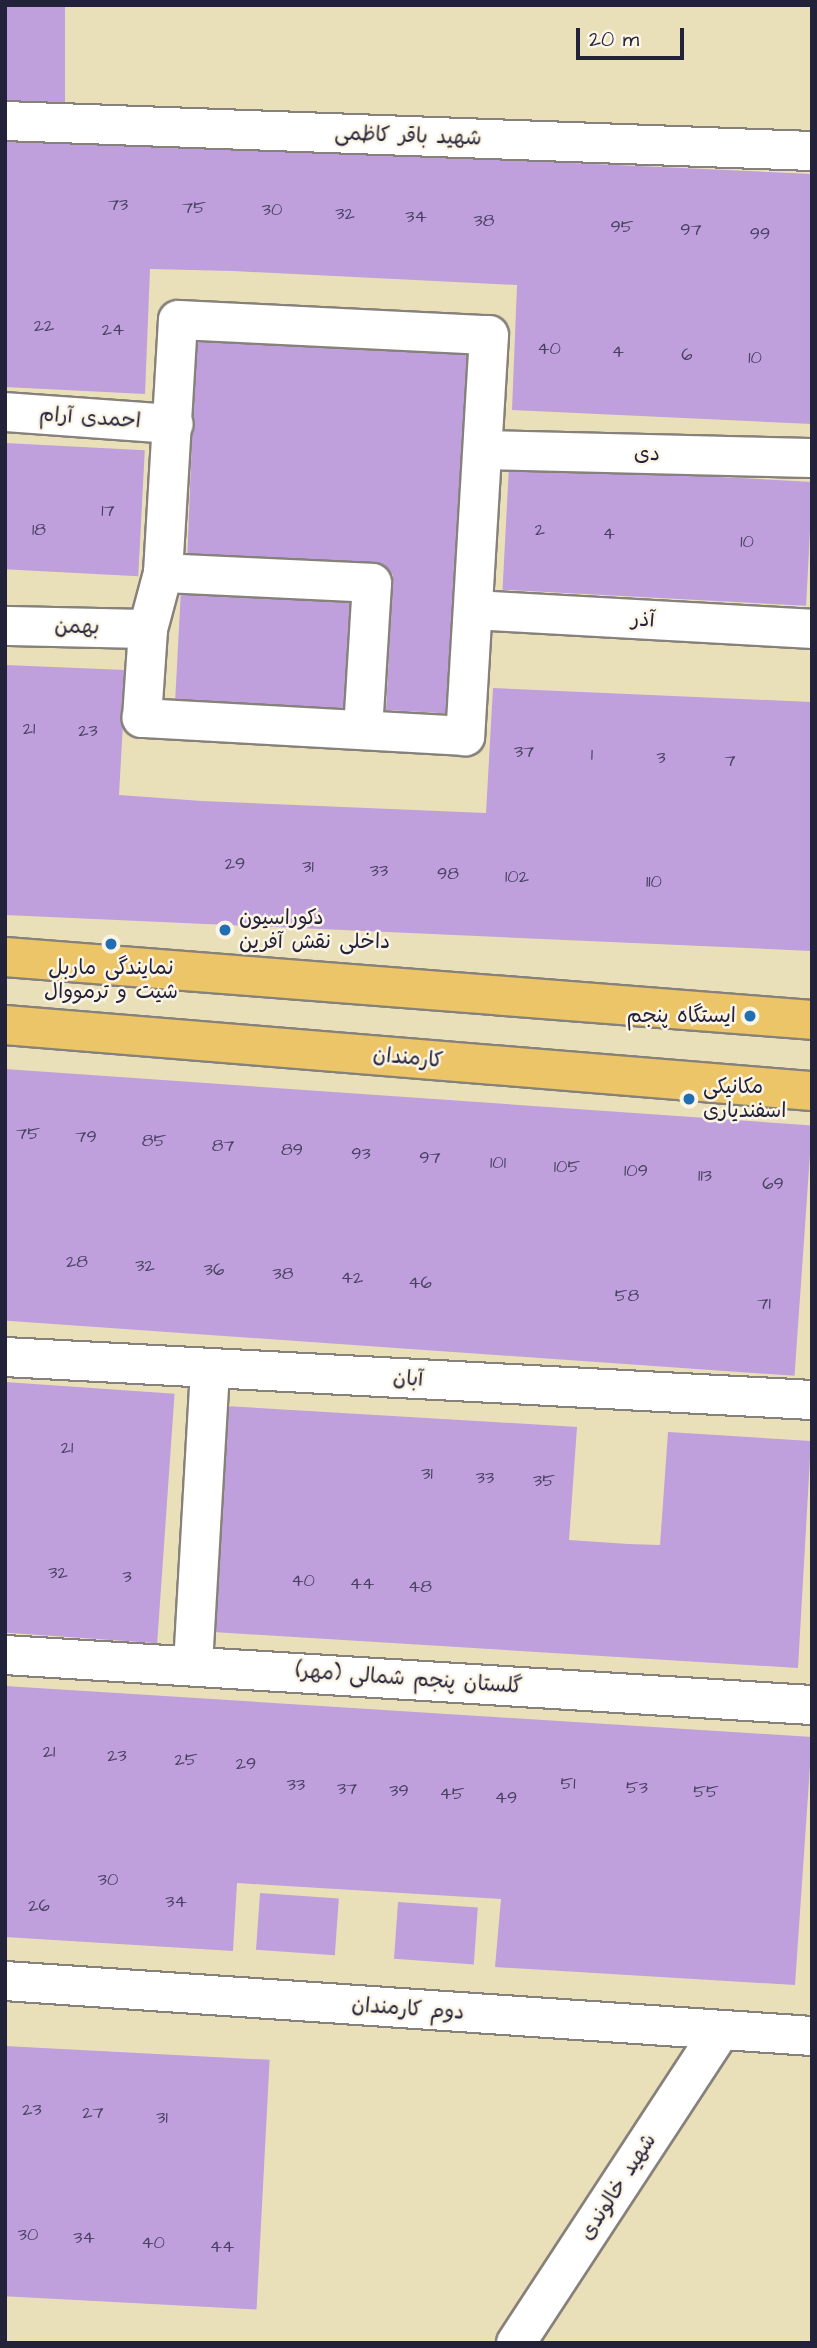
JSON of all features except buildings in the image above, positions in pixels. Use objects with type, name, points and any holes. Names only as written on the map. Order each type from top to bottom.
[{"type":"main road","points":[[5,957],[812,1020]]},
{"type":"main road","name":"کارمندان","points":[[5,1025],[812,1091]]},
{"type":"street","name":"شهید باقر کاظمی","points":[[5,121],[812,151]]},
{"type":"street","points":[[178,320],[489,335],[483,450],[465,736],[142,719],[148,629],[163,573],[174,424],[178,320]]},
{"type":"street","name":"احمدی آرام","points":[[5,412],[174,424]]},
{"type":"street","name":"دی","points":[[483,450],[812,458]]},
{"type":"street","points":[[163,573],[372,583],[363,730]]},
{"type":"street","name":"آذر","points":[[474,610],[812,629]]},
{"type":"street","name":"بهمن","points":[[5,626],[148,629]]},
{"type":"street","name":"آبان","points":[[5,1357],[812,1400]]},
{"type":"street","points":[[193,1665],[210,1368]]},
{"type":"street","name":"گلستان پنجم شمالی (مهر)","points":[[5,1654],[812,1704]]},
{"type":"street","name":"دوم کارمندان","points":[[5,1981],[812,2036]]},
{"type":"street","name":"شهید خالوندی","points":[[516,2343],[720,2031]]},
{"type":"place","name":"دکوراسیون داخلی نقش آفرین","points":[[225,930]]},
{"type":"place","name":"نمایندگی ماربل شیت و ترمووال","points":[[111,944]]},
{"type":"place","name":"ایستگاه پنجم","points":[[750,1016]]},
{"type":"place","name":"مکانیکی اسفندیاری","points":[[689,1099]]}]
